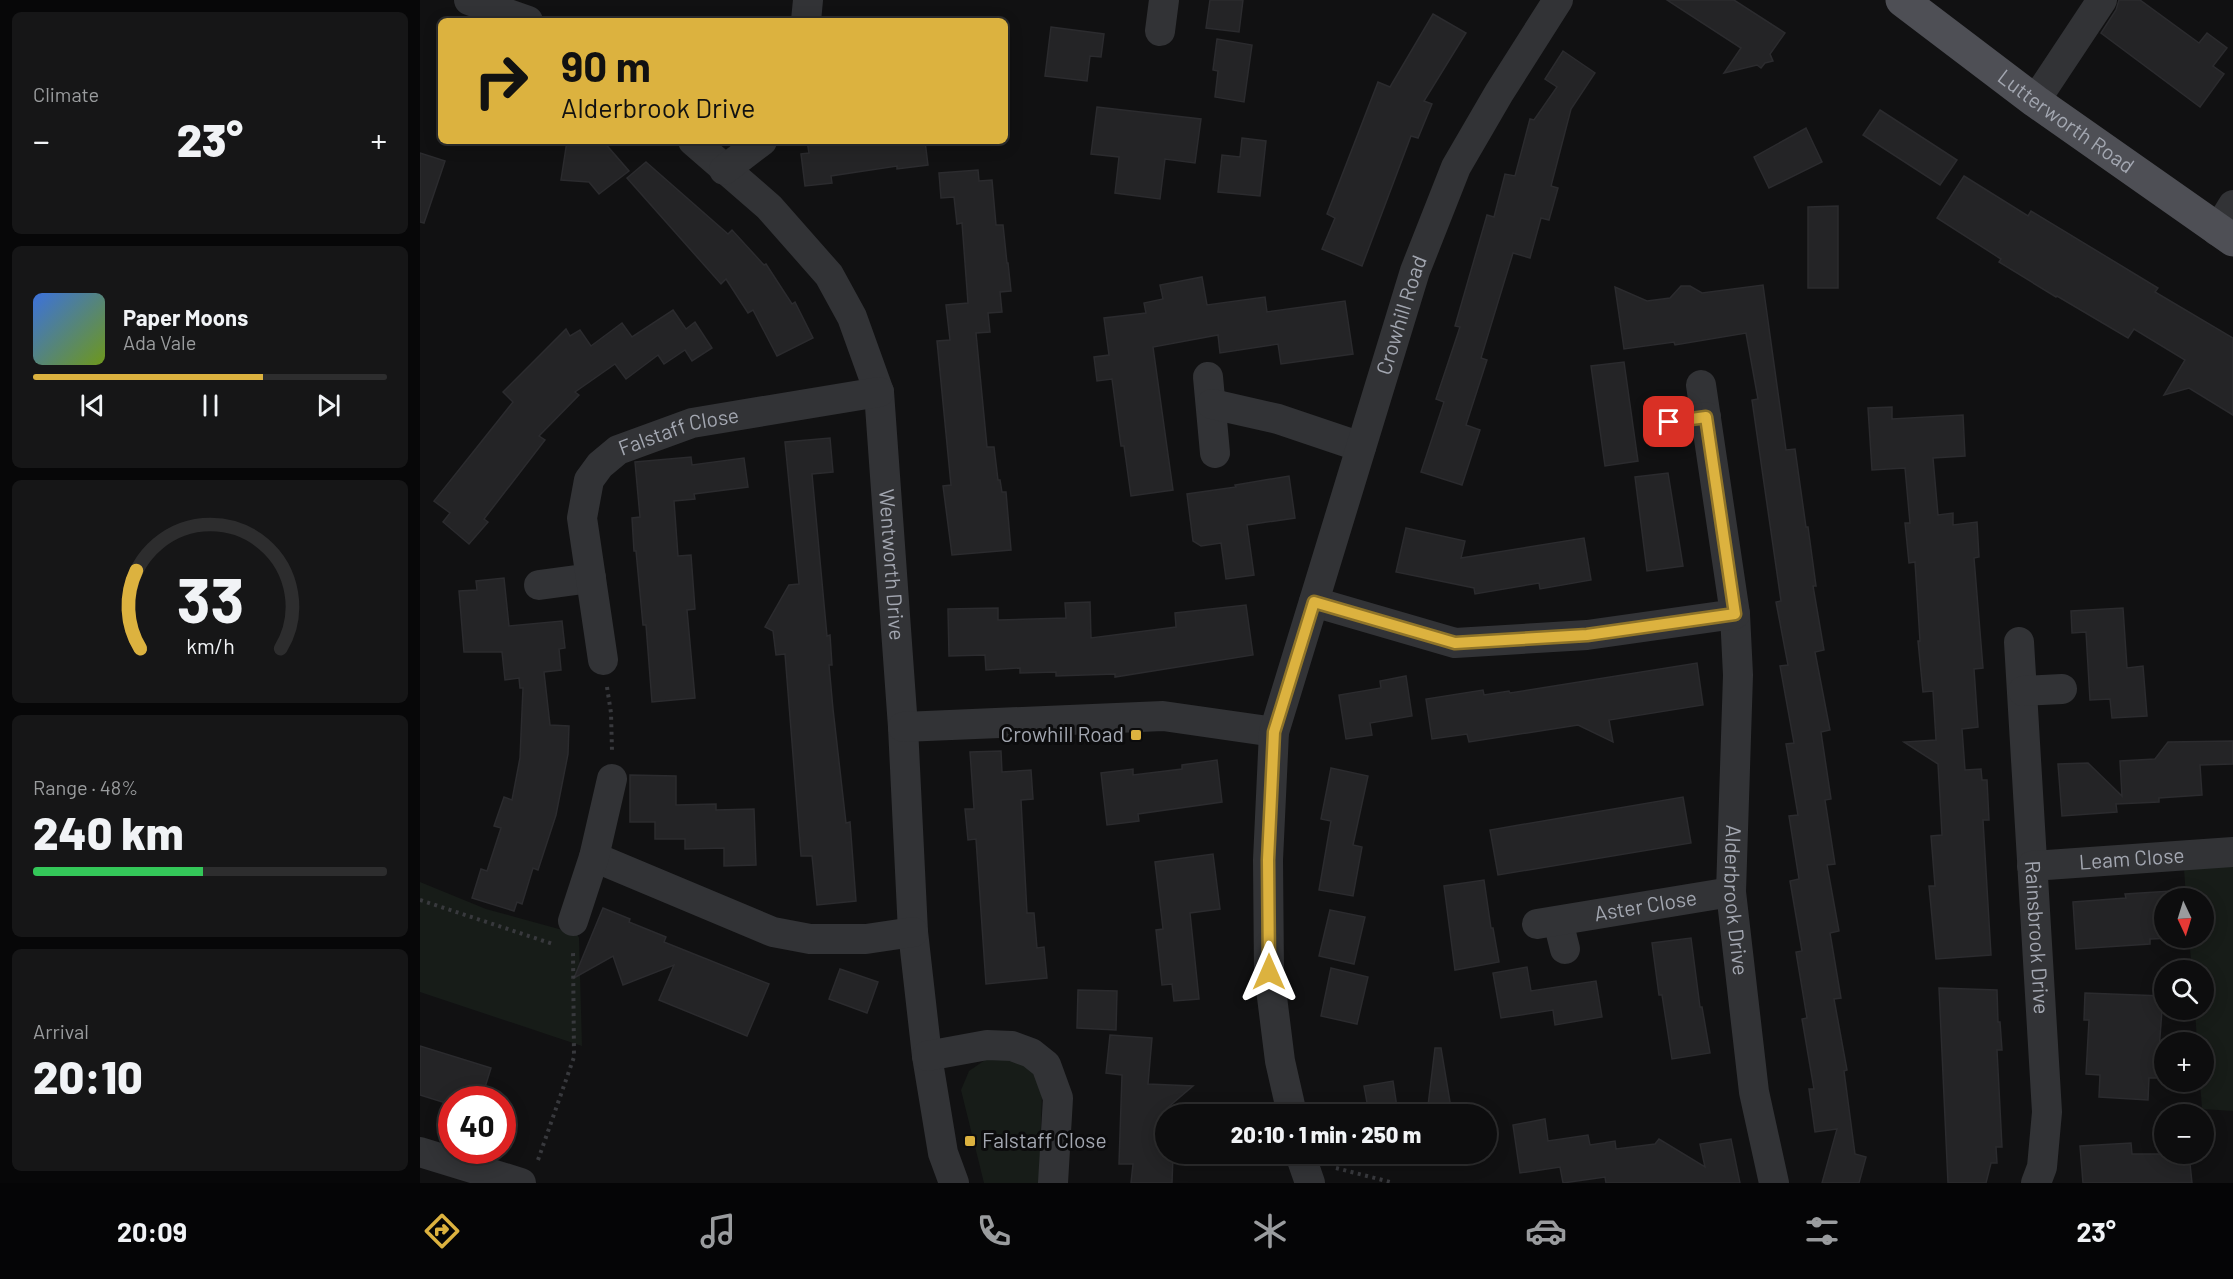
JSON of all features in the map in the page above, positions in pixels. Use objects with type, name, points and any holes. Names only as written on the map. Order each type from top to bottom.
[{"type":"main road","name":"Lutterworth Road","points":[[1902,0],[2035,101],[2228,225]]},
{"type":"street","points":[[469,0],[514,12]]},
{"type":"street","points":[[806,18],[808,0]]},
{"type":"street","points":[[1160,32],[1164,0]]},
{"type":"street","name":"Crowhill Road","points":[[1290,1104],[1280,1061],[1269,972],[1268,860],[1274,732],[1415,271],[1456,167],[1499,93],[1558,0]]},
{"type":"street","points":[[2035,101],[2102,0]]},
{"type":"street","name":"Wentworth Drive","points":[[696,144],[769,207],[829,275],[852,317],[879,392],[903,727],[913,932],[927,1056],[943,1153],[954,1183]]},
{"type":"street","points":[[724,170],[758,144]]},
{"type":"street","name":"Alderbrook Drive","points":[[1701,385],[1735,614],[1738,675],[1731,892],[1755,1092],[1774,1183]]},
{"type":"street","points":[[1215,453],[1210,391],[1278,419],[1361,447]]},
{"type":"street","name":"Falstaff Close","points":[[603,660],[582,518],[589,480],[600,465],[618,450],[692,423],[879,392]]},
{"type":"street","points":[[1669,422],[1706,417]]},
{"type":"street","points":[[539,585],[591,578]]},
{"type":"street","points":[[1314,602],[1455,643],[1587,635],[1735,614]]},
{"type":"street","name":"Rainsbrook Drive","points":[[2019,642],[2047,1112],[2042,1167],[2036,1183]]},
{"type":"street","points":[[2023,691],[2062,689]]},
{"type":"street","points":[[903,727],[1163,716],[1274,732]]},
{"type":"street","points":[[573,921],[594,857],[612,779]]},
{"type":"street","name":"Leam Close","points":[[2032,866],[2233,852]]},
{"type":"street","points":[[594,857],[773,932],[810,939],[866,939],[913,932]]},
{"type":"street","name":"Aster Close","points":[[1565,949],[1548,922],[1731,892]]},
{"type":"street","points":[[927,1056],[987,1045],[1012,1046],[1031,1053],[1046,1065],[1058,1098],[1053,1183]]},
{"type":"street","points":[[420,1152],[529,1173]]},
{"type":"path","points":[[603,660],[611,713],[612,779]]},
{"type":"path","points":[[420,900],[573,951]]},
{"type":"path","points":[[529,1173],[574,1057],[573,921]]},
{"type":"path","points":[[1304,1165],[1394,1183]]},
{"type":"shaded area","points":[[2233,866],[2233,1111],[2214,1110],[2214,1104],[2202,1104],[2201,1092],[2214,1092],[2214,1032],[2196,1032],[2196,1020],[2214,1020],[2214,960],[2191,960],[2190,948],[2214,948],[2214,888],[2185,888],[2184,869]]},
{"type":"shaded area","points":[[420,882],[486,909],[577,934],[579,938],[582,1046],[420,992]]},
{"type":"shaded area","points":[[1013,1058],[1034,1072],[1042,1095],[1039,1183],[984,1183],[961,1090],[969,1071],[985,1060]]},
{"type":"building","points":[[1210,0],[1243,0],[1239,32],[1206,28]]},
{"type":"building","points":[[1667,0],[1734,0],[1785,33],[1770,54],[1773,61],[1765,63],[1761,68],[1757,65],[1724,73],[1741,48]]},
{"type":"building","points":[[2119,0],[2140,0],[2199,43],[2207,33],[2227,48],[2213,66],[2224,74],[2200,107],[2101,33],[2116,10]]},
{"type":"building","points":[[1433,14],[1466,33],[1424,101],[1432,104],[1418,138],[1411,136],[1362,266],[1322,249],[1335,218],[1327,214],[1378,82],[1390,87]]},
{"type":"building","points":[[1051,27],[1104,34],[1101,57],[1090,56],[1087,81],[1045,76]]},
{"type":"building","points":[[1217,39],[1252,45],[1244,102],[1215,97],[1218,71],[1213,70]]},
{"type":"building","points":[[1563,51],[1595,73],[1571,109],[1551,186],[1558,188],[1549,220],[1541,218],[1530,258],[1513,253],[1481,358],[1487,360],[1466,425],[1480,430],[1462,485],[1421,472],[1444,402],[1436,399],[1460,327],[1455,326],[1487,215],[1494,217],[1505,174],[1515,176],[1530,119],[1534,120],[1557,87],[1545,79]]},
{"type":"building","points":[[1097,107],[1201,119],[1195,163],[1165,159],[1160,199],[1115,193],[1119,157],[1091,154]]},
{"type":"building","points":[[1880,110],[1957,160],[1940,185],[1863,135]]},
{"type":"building","points":[[1806,128],[1822,162],[1769,188],[1754,157]]},
{"type":"building","points":[[1242,138],[1266,141],[1260,196],[1218,192],[1222,155],[1240,157]]},
{"type":"building","points":[[567,144],[606,144],[629,171],[599,194],[589,182],[561,180]]},
{"type":"building","points":[[808,144],[925,144],[928,165],[897,169],[897,166],[831,176],[832,183],[805,186],[801,154],[809,153]]},
{"type":"building","points":[[420,153],[445,161],[424,223],[420,222]]},
{"type":"building","points":[[646,162],[728,234],[732,230],[764,265],[766,264],[792,304],[795,302],[813,338],[777,356],[753,310],[748,313],[726,279],[721,284],[627,178]]},
{"type":"building","points":[[978,170],[979,181],[992,180],[996,225],[1003,225],[1011,291],[1000,292],[1002,312],[988,313],[990,332],[976,333],[987,447],[994,447],[998,480],[1000,480],[1002,492],[1006,492],[1011,550],[952,555],[943,486],[951,485],[937,341],[950,340],[946,305],[968,303],[962,223],[957,224],[954,197],[941,198],[939,173]]},
{"type":"building","points":[[1964,176],[2028,216],[2031,211],[2158,288],[2155,292],[2233,338],[2233,415],[2189,388],[2164,395],[2185,360],[2134,329],[2128,338],[2056,297],[1999,262],[2001,259],[1937,218]]},
{"type":"building","points":[[1838,206],[1838,288],[1808,288],[1808,207]]},
{"type":"building","points":[[1202,277],[1207,305],[1265,297],[1267,312],[1345,301],[1353,354],[1281,364],[1278,344],[1220,353],[1218,335],[1153,347],[1173,490],[1131,496],[1124,446],[1121,446],[1112,379],[1097,381],[1094,357],[1109,355],[1104,318],[1146,313],[1144,303],[1163,299],[1160,285]]},
{"type":"building","points":[[1763,285],[1786,450],[1795,449],[1824,650],[1815,652],[1830,730],[1821,732],[1831,799],[1825,800],[1835,864],[1827,865],[1839,931],[1830,933],[1841,998],[1834,999],[1847,1070],[1844,1071],[1855,1154],[1866,1157],[1859,1183],[1822,1183],[1837,1129],[1815,1132],[1809,1089],[1814,1089],[1802,1019],[1807,1018],[1796,952],[1802,951],[1790,881],[1799,879],[1789,816],[1798,815],[1786,744],[1794,743],[1780,666],[1788,665],[1776,602],[1781,601],[1752,400],[1758,399],[1746,333],[1675,345],[1674,342],[1624,349],[1615,287],[1647,301],[1670,298],[1681,286],[1690,286],[1702,293]]},
{"type":"building","points":[[673,310],[686,329],[695,322],[712,348],[692,361],[685,350],[664,364],[658,355],[626,379],[615,364],[575,392],[579,395],[539,436],[545,440],[484,519],[488,522],[469,544],[443,522],[450,513],[434,501],[513,402],[503,392],[566,329],[570,336],[580,330],[591,346],[622,323],[632,337]]},
{"type":"building","points":[[1624,362],[1638,461],[1605,466],[1591,366]]},
{"type":"building","points":[[1892,407],[1892,419],[1963,415],[1965,456],[1933,458],[1938,515],[1953,513],[1953,525],[1977,522],[1979,557],[1974,558],[1983,668],[1974,669],[1978,727],[1962,729],[1965,770],[1981,769],[1982,780],[1987,780],[1989,820],[1983,820],[1991,955],[1936,959],[1929,886],[1935,886],[1931,836],[1942,835],[1938,764],[1904,742],[1936,740],[1933,691],[1923,692],[1918,641],[1920,641],[1915,562],[1909,563],[1905,523],[1910,523],[1905,468],[1872,470],[1868,408]]},
{"type":"building","points":[[830,438],[833,472],[812,474],[827,636],[830,635],[832,665],[829,665],[833,709],[846,823],[850,822],[856,901],[817,905],[812,856],[801,856],[785,654],[776,655],[773,631],[765,627],[789,585],[799,584],[785,442]]},
{"type":"building","points":[[691,457],[692,465],[744,458],[748,487],[694,494],[695,499],[674,501],[678,556],[691,555],[695,609],[687,610],[695,698],[652,702],[646,625],[643,625],[636,551],[634,551],[632,518],[640,517],[635,462]]},
{"type":"building","points":[[1668,473],[1683,566],[1647,571],[1635,477]]},
{"type":"building","points":[[1289,476],[1295,518],[1247,525],[1254,575],[1226,579],[1221,543],[1201,546],[1193,541],[1187,494]]},
{"type":"building","points":[[1406,528],[1465,541],[1461,558],[1584,538],[1591,580],[1540,589],[1539,583],[1475,594],[1474,588],[1396,572]]},
{"type":"building","points":[[504,578],[509,626],[562,621],[565,648],[559,649],[561,670],[544,672],[550,725],[569,726],[568,754],[556,815],[538,870],[533,868],[522,904],[517,902],[514,911],[472,898],[481,869],[487,871],[501,828],[494,826],[504,797],[512,800],[520,758],[523,688],[520,688],[519,678],[505,680],[502,652],[464,652],[459,591],[477,590],[476,581]]},
{"type":"building","points":[[1090,602],[1091,638],[1176,627],[1175,613],[1246,605],[1253,655],[1115,677],[1115,674],[1056,676],[1056,672],[1020,673],[1020,668],[986,670],[985,655],[949,656],[948,609],[998,608],[998,620],[1066,618],[1065,603]]},
{"type":"building","points":[[2123,608],[2127,668],[2143,666],[2147,716],[2112,718],[2110,699],[2090,700],[2086,632],[2072,633],[2071,611]]},
{"type":"building","points":[[1697,663],[1703,705],[1609,720],[1613,742],[1578,725],[1469,742],[1467,734],[1432,739],[1426,699],[1483,690],[1484,695],[1509,691],[1510,693]]},
{"type":"building","points":[[1406,676],[1412,716],[1370,723],[1372,735],[1346,739],[1339,695],[1381,688],[1380,681]]},
{"type":"building","points":[[2233,741],[2233,764],[2200,765],[2202,795],[2159,798],[2159,802],[2116,804],[2117,812],[2062,816],[2058,764],[2088,763],[2122,796],[2120,761],[2155,759],[2168,742]]},
{"type":"building","points":[[1001,751],[1002,772],[1031,770],[1033,799],[1021,800],[1027,913],[1034,913],[1037,948],[1044,947],[1047,978],[986,984],[976,839],[968,840],[965,809],[974,809],[970,752]]},
{"type":"building","points":[[1217,760],[1222,802],[1138,814],[1139,821],[1107,825],[1101,773],[1133,769],[1133,775],[1182,769],[1182,765]]},
{"type":"building","points":[[1331,768],[1368,776],[1353,845],[1362,847],[1353,896],[1319,890],[1331,821],[1321,819]]},
{"type":"building","points":[[630,775],[676,776],[676,805],[716,804],[716,810],[754,809],[756,865],[724,866],[724,848],[685,849],[685,839],[655,839],[655,822],[630,822]]},
{"type":"building","points":[[1683,797],[1691,843],[1498,875],[1490,830]]},
{"type":"building","points":[[1213,854],[1220,909],[1190,913],[1199,999],[1174,1001],[1172,984],[1162,985],[1156,930],[1163,929],[1155,862]]},
{"type":"building","points":[[1484,880],[1499,962],[1455,970],[1444,886]]},
{"type":"building","points":[[2154,892],[2154,939],[2150,939],[2150,944],[2076,949],[2073,902],[2126,898],[2125,894]]},
{"type":"building","points":[[603,908],[630,919],[629,922],[666,937],[664,942],[769,984],[747,1036],[659,1000],[674,965],[623,985],[613,956],[574,978]]},
{"type":"building","points":[[1330,910],[1365,917],[1354,964],[1319,956]]},
{"type":"building","points":[[1691,938],[1700,1007],[1702,1007],[1710,1053],[1672,1059],[1662,995],[1659,995],[1652,943]]},
{"type":"building","points":[[1527,967],[1531,991],[1596,981],[1602,1017],[1555,1025],[1553,1010],[1501,1018],[1493,973]]},
{"type":"building","points":[[1331,968],[1368,977],[1357,1024],[1321,1016]]},
{"type":"building","points":[[840,969],[878,982],[867,1013],[829,999]]},
{"type":"building","points":[[1939,988],[1997,990],[2002,1050],[1997,1050],[2002,1147],[1996,1147],[1997,1163],[1991,1163],[1986,1183],[1948,1183]]},
{"type":"building","points":[[1078,990],[1117,991],[1116,1030],[1077,1028]]},
{"type":"building","points":[[2085,993],[2154,996],[2154,1020],[2161,1020],[2160,1032],[2154,1032],[2154,1078],[2149,1078],[2148,1100],[2099,1097],[2100,1075],[2086,1074],[2089,1020],[2084,1020]]},
{"type":"building","points":[[1110,1035],[1152,1038],[1148,1084],[1193,1086],[1172,1104],[1155,1104],[1155,1164],[1173,1164],[1172,1183],[1131,1183],[1133,1164],[1119,1164],[1122,1075],[1106,1073]]},
{"type":"building","points":[[420,1046],[491,1068],[485,1086],[438,1086],[438,1101],[420,1095]]},
{"type":"building","points":[[1435,1048],[1441,1048],[1450,1104],[1428,1104]]},
{"type":"building","points":[[1393,1081],[1396,1104],[1367,1104],[1364,1086]]},
{"type":"building","points":[[1545,1119],[1548,1141],[1588,1135],[1590,1145],[1615,1141],[1616,1149],[1655,1144],[1659,1139],[1705,1167],[1700,1144],[1731,1139],[1740,1183],[1606,1183],[1605,1177],[1563,1183],[1560,1167],[1520,1173],[1513,1125]]},
{"type":"building","points":[[2131,1143],[2132,1154],[2154,1154],[2154,1164],[2190,1164],[2192,1183],[2083,1183],[2080,1146]]},
{"type":"place","name":"Crowhill Road","points":[[1136,735]]},
{"type":"place","name":"Falstaff Close","points":[[970,1141]]},
{"type":"route","points":[[1269,972],[1268,860],[1274,732],[1314,602],[1455,643],[1587,635],[1735,614],[1706,417],[1669,422]]}]
